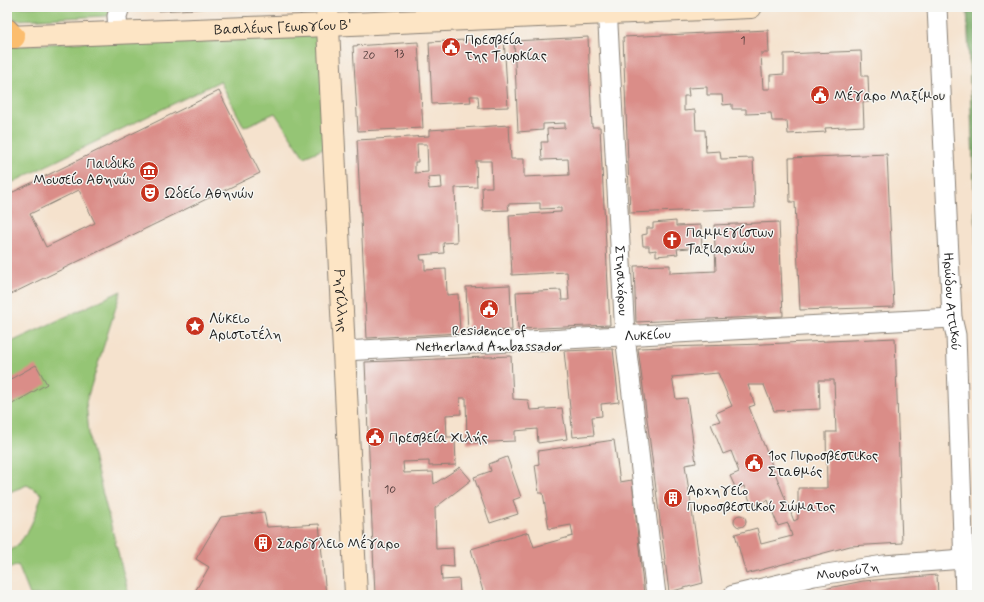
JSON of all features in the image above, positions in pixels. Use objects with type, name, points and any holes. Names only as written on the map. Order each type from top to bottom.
[{"type":"street","points":[[118,33],[118,16],[120,7]]},
{"type":"street","name":"Βασιλέως Γεωργίου Β'","points":[[9,34],[118,33],[327,16],[751,7]]},
{"type":"street","name":"Ηρώδου Αττικού","points":[[937,7],[952,318],[956,335],[965,595]]},
{"type":"street","name":"Στησιχόρου","points":[[607,10],[625,336],[656,595]]},
{"type":"street","name":"Ρηγίλλης","points":[[327,16],[356,595]]},
{"type":"street","name":"Λυκείου","points":[[344,351],[952,318]]},
{"type":"street","name":"Μουρούζη","points":[[733,595],[814,576],[884,565],[963,559]]},
{"type":"green space","points":[[8,7],[112,7],[108,16],[15,20]]},
{"type":"green space","points":[[967,7],[977,7],[977,265]]},
{"type":"green space","points":[[322,30],[328,147],[304,157],[275,113],[244,127],[220,81],[7,185],[7,46]]},
{"type":"green space","points":[[121,291],[86,402],[90,444],[129,595],[30,595],[18,565],[8,569],[7,553],[20,542],[30,527],[42,494],[27,485],[7,493],[7,344]]},
{"type":"building","points":[[153,7],[214,7],[214,8],[158,11]]},
{"type":"building","points":[[768,30],[769,53],[761,53],[763,89],[770,89],[770,75],[784,74],[784,54],[861,51],[862,76],[868,76],[869,102],[863,102],[864,126],[825,128],[826,132],[788,134],[787,121],[772,121],[771,113],[746,114],[746,109],[732,109],[732,104],[723,105],[722,95],[707,95],[707,87],[688,88],[689,96],[684,96],[684,111],[695,110],[696,130],[705,130],[706,152],[720,151],[721,159],[753,158],[755,208],[630,213],[623,37]]},
{"type":"building","points":[[588,37],[592,127],[600,127],[610,325],[518,329],[516,292],[561,290],[562,300],[569,300],[567,272],[512,275],[509,215],[561,212],[561,208],[540,209],[540,203],[508,204],[509,210],[483,211],[482,187],[492,187],[491,161],[476,161],[477,187],[455,188],[457,242],[443,243],[444,253],[420,255],[421,260],[425,260],[425,270],[446,269],[447,295],[458,294],[460,333],[367,338],[357,140],[429,136],[429,130],[509,125],[511,159],[524,159],[524,177],[569,175],[568,159],[542,160],[541,142],[548,142],[547,129],[565,128],[565,123],[543,124],[543,130],[518,132],[514,41]],"holes":[[[417,144],[427,144],[428,172],[415,173],[415,162],[418,162]],[[441,176],[442,188],[429,189],[428,177]]]},
{"type":"building","points":[[504,38],[508,107],[479,108],[478,96],[470,96],[471,102],[432,104],[429,42]]},
{"type":"building","points":[[418,42],[423,128],[358,131],[353,46]]},
{"type":"building","name":"Ωδείο Αθηνών","points":[[219,91],[260,173],[7,296],[7,195]],"holes":[[[79,190],[95,223],[46,247],[30,214]]]},
{"type":"building","points":[[887,154],[894,307],[800,310],[795,202],[790,202],[789,158]]},
{"type":"building","name":"Παμμεγίστων Ταξιαρχών","points":[[676,221],[676,226],[701,225],[702,247],[677,249],[678,254],[656,256],[656,250],[649,251],[649,246],[643,246],[642,235],[647,234],[647,228],[653,228],[653,223]]},
{"type":"building","points":[[779,222],[783,316],[636,322],[634,266],[670,265],[670,273],[716,271],[714,225]]},
{"type":"building","name":"Residence of Netherland Ambassador","points":[[510,285],[512,330],[468,333],[466,287]]},
{"type":"building","points":[[895,338],[902,543],[850,546],[746,574],[735,534],[757,528],[761,544],[792,536],[788,523],[778,526],[768,500],[752,506],[744,486],[736,489],[730,476],[739,472],[731,451],[723,454],[711,424],[720,421],[716,413],[732,406],[718,373],[672,377],[676,399],[687,398],[696,463],[685,465],[703,583],[669,592],[638,348]],"holes":[[[819,380],[834,380],[836,432],[826,432],[827,488],[798,488],[798,519],[794,521],[749,407],[755,405],[748,385],[764,385],[774,411],[820,409]]]},
{"type":"building","points":[[613,349],[619,402],[601,404],[602,416],[592,417],[594,435],[573,437],[564,351]]},
{"type":"building","points":[[511,356],[513,399],[528,400],[530,410],[562,408],[567,439],[538,443],[537,429],[515,431],[515,441],[467,443],[466,398],[460,398],[461,414],[446,415],[447,437],[455,437],[456,465],[429,466],[429,461],[403,462],[404,473],[433,472],[434,484],[460,467],[471,480],[435,508],[436,549],[453,548],[454,567],[441,566],[442,580],[459,579],[460,595],[375,595],[365,362]]},
{"type":"building","points":[[36,365],[47,384],[7,407],[7,381]]},
{"type":"building","points":[[614,440],[620,482],[632,480],[644,595],[484,595],[471,549],[529,532],[534,547],[573,536],[571,525],[549,529],[543,493],[539,493],[535,465],[539,464],[538,451]]},
{"type":"building","points":[[507,457],[521,497],[513,500],[518,514],[490,523],[474,477],[491,471],[489,464]]},
{"type":"building","name":"Σαρόγλειο Μέγαρο","points":[[264,512],[267,527],[319,524],[326,595],[193,595],[209,567],[196,559],[221,517]]},
{"type":"building","points":[[742,515],[745,516],[745,526],[738,527],[735,526],[734,519],[735,516]]},
{"type":"building","points":[[937,575],[938,595],[794,595],[863,581]]},
{"type":"place","name":"Πρεσβεία της Τουρκίας","points":[[451,47]]},
{"type":"place","name":"Μέγαρο Μαξίμου","points":[[820,95]]},
{"type":"place","name":"Παιδικό Μουσείο Αθηνών","points":[[149,171]]},
{"type":"place","name":"Ωδείο Αθηνών","points":[[150,193]]},
{"type":"place","name":"Παμμεγίστων Ταξιαρχών","points":[[672,240]]},
{"type":"place","name":"Residence of Netherland Ambassador","points":[[489,309]]},
{"type":"place","name":"Λύκειο Αριστοτέλη","points":[[195,326]]},
{"type":"place","name":"Πρεσβεία Χιλής","points":[[375,437]]},
{"type":"place","name":"1ος Πυροσβεστικος Σταθμός","points":[[754,463]]},
{"type":"place","name":"Αρχηγείο Πυροσβεστικού Σώματος","points":[[673,498]]},
{"type":"place","name":"Σαρόγλειο Μέγαρο","points":[[263,543]]}]
